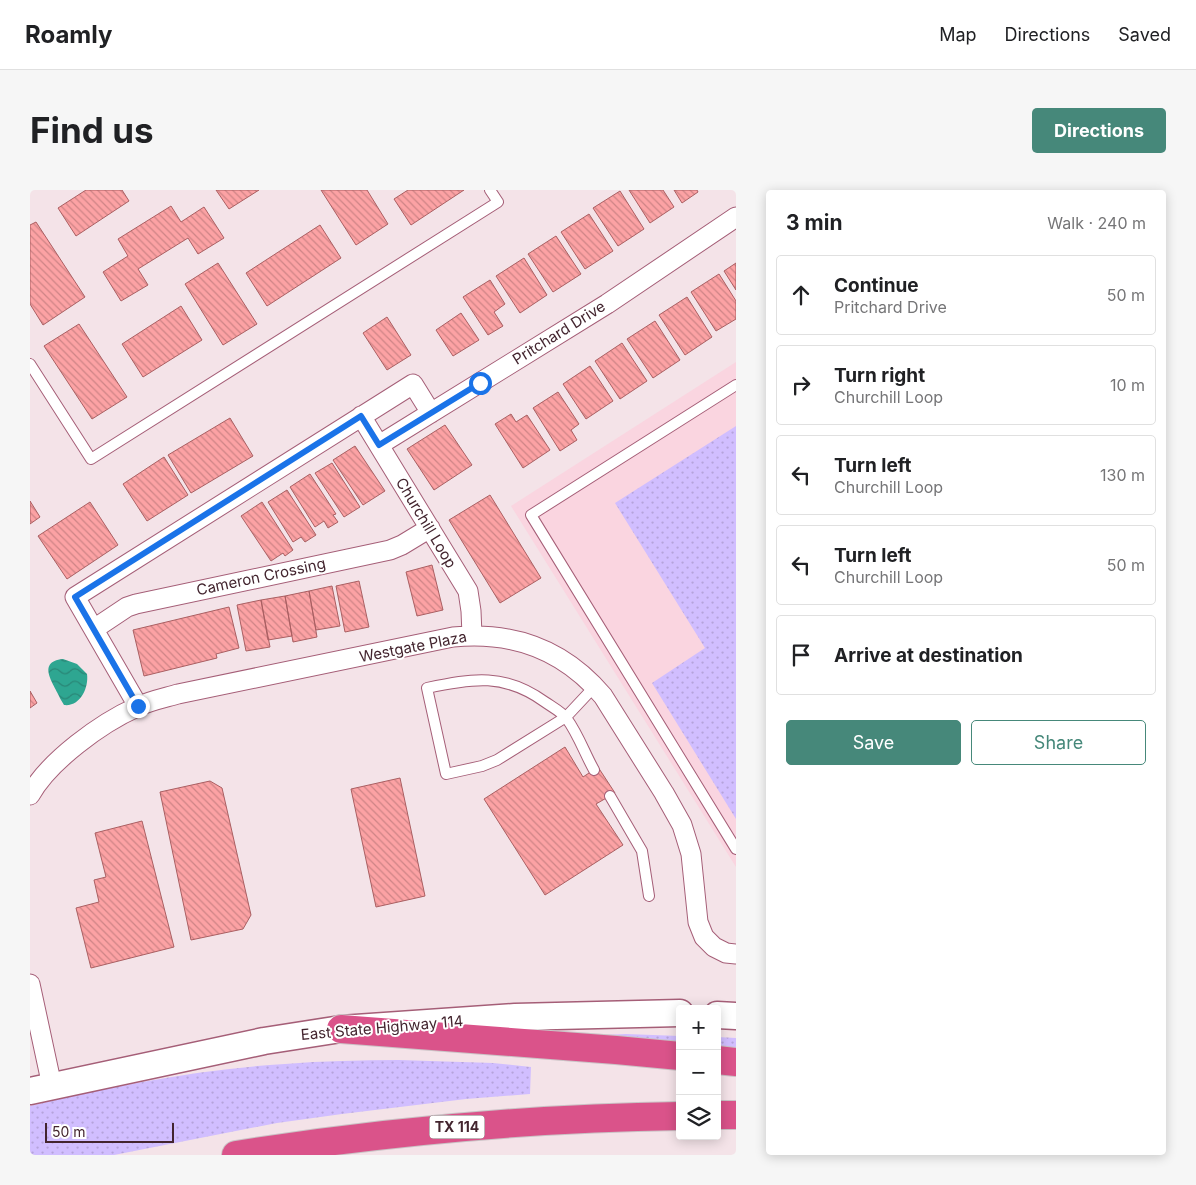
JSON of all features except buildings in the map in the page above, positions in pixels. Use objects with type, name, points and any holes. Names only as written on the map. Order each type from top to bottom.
[{"type":"highway","points":[[341,1029],[676,1056]]},
{"type":"highway","points":[[721,1060],[736,1062]]},
{"type":"highway","points":[[721,1115],[736,1115]]},
{"type":"highway","name":"TX 114","points":[[236,1155],[323,1141],[456,1127],[565,1119],[676,1116]]},
{"type":"main road","name":"East State Highway 114","points":[[41,1088],[264,1041],[341,1029],[515,1016],[676,1014]]},
{"type":"main road","points":[[721,1015],[736,1016]]},
{"type":"street","name":"Pritchard Drive","points":[[379,445],[607,304],[736,217]]},
{"type":"street","points":[[138,706],[75,597],[413,384],[432,413]]},
{"type":"street","name":"Churchill Loop","points":[[361,416],[468,591],[472,635]]},
{"type":"street","name":"Cameron Crossing","points":[[94,628],[136,604],[390,550],[430,528]]},
{"type":"street","name":"Westgate Plaza","points":[[30,795],[36,784],[54,764],[73,748],[138,706],[195,691],[428,642],[472,635],[509,638],[533,645],[572,666],[603,696],[682,825],[690,854],[698,922],[704,937],[714,947],[726,953],[736,954]]},
{"type":"street","points":[[30,984],[41,1088]]},
{"type":"lane","points":[[30,364],[92,459],[498,202],[490,190]]},
{"type":"lane","points":[[736,385],[531,515],[736,849]]},
{"type":"lane","points":[[594,686],[566,717],[497,760],[482,766],[446,774],[427,688],[462,681],[480,680],[499,681],[518,687],[536,696],[566,717],[594,770]]},
{"type":"lane","points":[[610,796],[642,851],[648,896]]},
{"type":"shaded area","points":[[736,362],[736,867],[511,506]]},
{"type":"shaded area","points":[[736,426],[736,819],[652,683],[705,648],[615,503]]},
{"type":"shaded area","points":[[603,1035],[676,1036],[676,1050],[602,1045]]},
{"type":"shaded area","points":[[721,1037],[736,1038],[736,1053],[721,1052]]},
{"type":"shaded area","points":[[356,1060],[493,1063],[531,1067],[530,1094],[466,1099],[277,1123],[114,1155],[30,1155],[30,1106],[124,1085],[188,1074],[253,1066]]},
{"type":"water","points":[[63,659],[77,664],[87,674],[85,690],[82,696],[70,705],[64,705],[49,675],[48,669],[55,661]]},
{"type":"route","points":[[138,706],[75,597],[361,416],[379,445],[480,383]]}]
